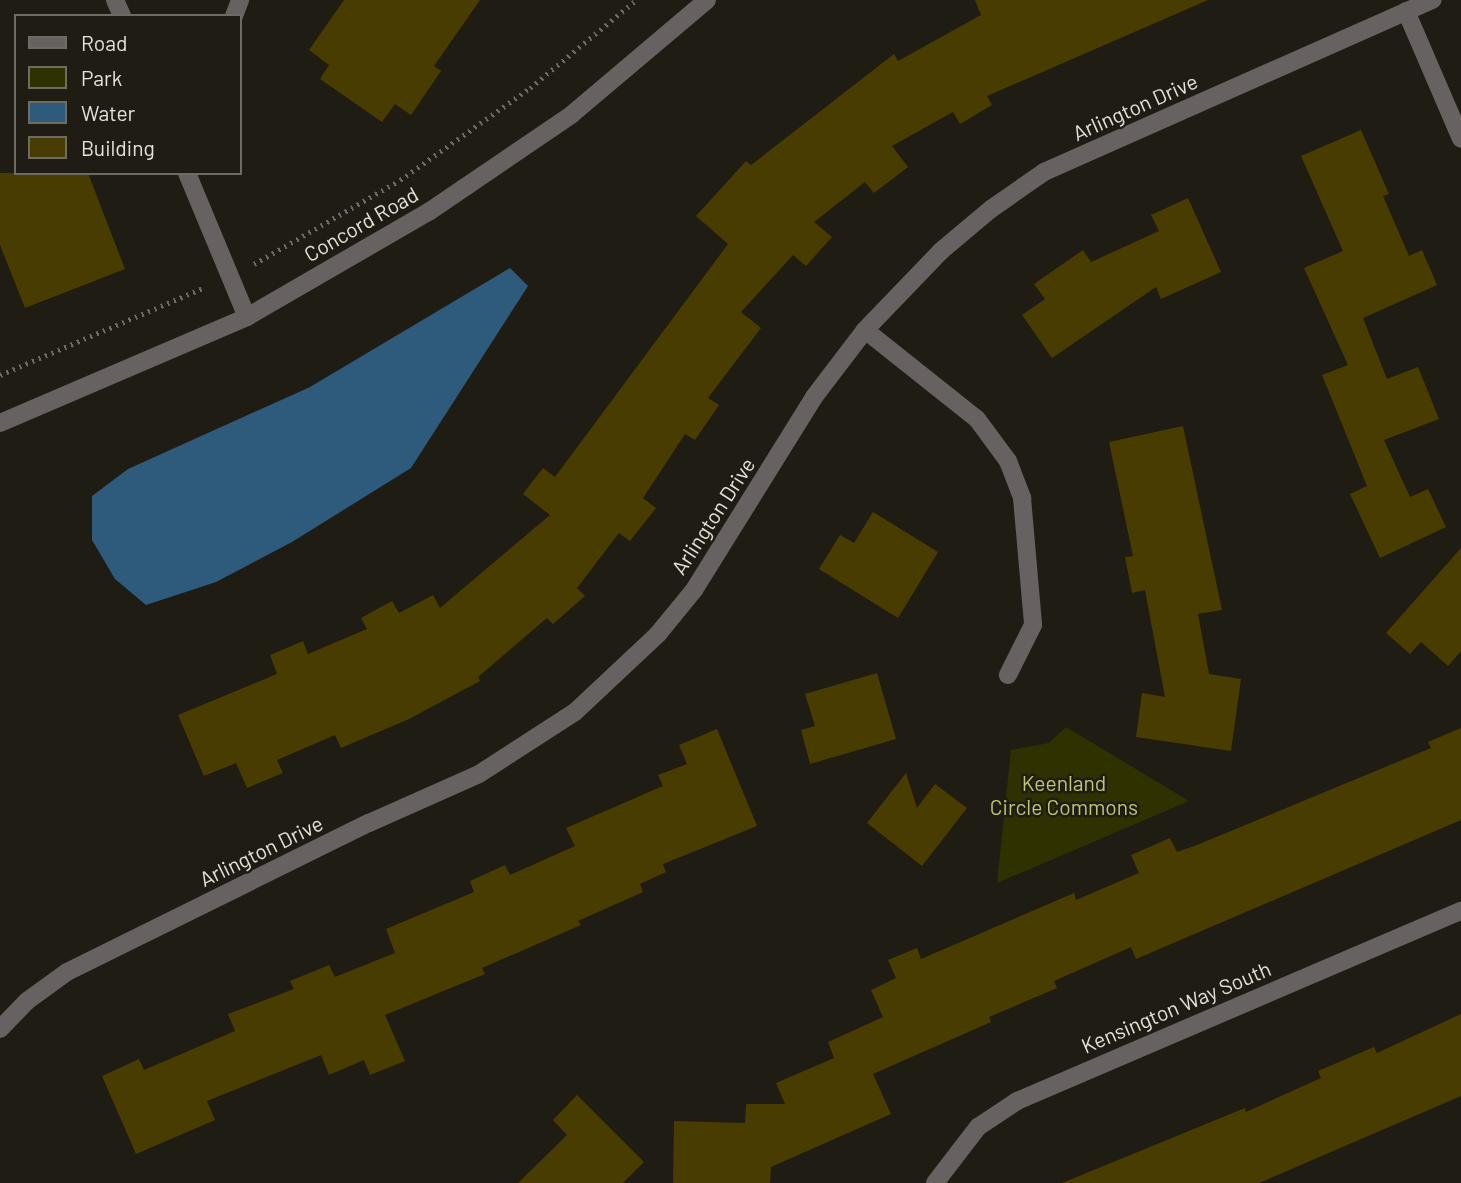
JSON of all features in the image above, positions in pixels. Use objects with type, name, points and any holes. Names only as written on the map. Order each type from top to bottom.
[{"type":"street","name":"Concord Road","points":[[0,423],[247,317],[430,211],[571,115],[707,0]]},
{"type":"street","name":"Arlington Drive","points":[[0,1028],[67,972],[369,823],[480,774],[575,712],[658,634],[694,590],[814,397],[865,330],[941,251],[1044,172],[1433,0]]},
{"type":"street","points":[[1406,11],[1461,139]]},
{"type":"street","points":[[188,175],[247,317]]},
{"type":"street","points":[[865,330],[977,419],[1008,461],[1022,498],[1033,625],[1008,675]]},
{"type":"street","name":"Kensington Way South","points":[[935,1183],[978,1128],[1017,1101],[1461,911]]},
{"type":"path","points":[[0,375],[230,276],[400,180],[530,88],[636,0]]},
{"type":"green space","name":"Keenland Circle Commons","points":[[1066,727],[1189,801],[997,883],[1011,750],[1049,743]]},
{"type":"water","points":[[510,268],[528,286],[411,468],[292,542],[216,582],[146,605],[115,579],[92,540],[92,496],[128,469],[310,387]]},
{"type":"building","points":[[344,0],[480,0],[434,66],[441,71],[411,115],[395,104],[382,122],[320,79],[329,65],[309,50]]},
{"type":"building","points":[[975,0],[1208,0],[987,96],[992,105],[960,124],[953,112],[892,146],[908,167],[874,193],[865,182],[814,222],[832,237],[806,266],[793,255],[741,312],[761,328],[708,398],[719,405],[695,440],[685,434],[643,498],[656,508],[630,541],[619,533],[577,588],[585,596],[553,624],[547,618],[478,677],[480,681],[409,719],[341,748],[335,735],[277,760],[283,773],[247,788],[236,763],[204,776],[178,715],[277,674],[270,655],[303,641],[308,654],[367,629],[361,618],[392,601],[399,613],[433,595],[440,608],[550,515],[523,494],[543,468],[555,477],[728,244],[696,216],[746,161],[751,165],[894,54],[898,61],[981,15]]},
{"type":"building","points":[[1361,130],[1389,194],[1383,196],[1409,256],[1422,250],[1437,285],[1363,318],[1387,379],[1418,367],[1439,419],[1384,440],[1410,497],[1428,489],[1446,527],[1380,558],[1350,494],[1367,486],[1322,375],[1348,365],[1304,268],[1343,251],[1301,156]]},
{"type":"building","points":[[0,173],[89,175],[125,269],[25,308],[0,245]]},
{"type":"building","points":[[1188,198],[1221,272],[1161,299],[1156,287],[1052,358],[1022,315],[1045,299],[1034,284],[1083,250],[1091,262],[1159,231],[1151,215]]},
{"type":"building","points":[[1183,426],[1222,610],[1198,614],[1209,674],[1241,679],[1231,751],[1136,737],[1142,693],[1165,697],[1145,590],[1132,593],[1125,557],[1133,556],[1109,442]]},
{"type":"building","points":[[873,512],[938,552],[898,618],[819,569],[840,535],[854,543]]},
{"type":"building","points":[[1461,548],[1461,651],[1448,666],[1421,642],[1410,654],[1386,633]]},
{"type":"building","points":[[877,673],[896,739],[810,764],[801,730],[815,726],[805,694]]},
{"type":"building","points":[[1461,728],[1461,820],[1136,959],[1131,947],[1054,981],[1057,988],[989,1017],[991,1022],[873,1074],[891,1114],[771,1167],[770,1183],[673,1183],[674,1121],[745,1123],[746,1104],[785,1104],[776,1083],[834,1058],[828,1042],[883,1017],[871,990],[896,978],[888,960],[917,948],[921,959],[1074,893],[1076,900],[1139,873],[1131,855],[1170,838],[1177,852],[1197,845],[1431,748],[1428,742]]},
{"type":"building","points":[[717,729],[757,826],[663,864],[666,872],[640,884],[643,892],[578,921],[581,925],[482,968],[485,974],[385,1015],[405,1061],[370,1075],[364,1060],[329,1075],[321,1055],[207,1101],[215,1120],[136,1154],[102,1076],[139,1059],[144,1070],[235,1031],[228,1014],[294,989],[290,981],[329,965],[335,977],[395,953],[386,929],[474,892],[470,881],[505,865],[510,875],[575,846],[566,828],[663,786],[658,775],[687,764],[679,745]]},
{"type":"building","points":[[906,773],[917,808],[935,784],[967,808],[922,866],[867,823]]},
{"type":"building","points":[[1461,1014],[1461,1096],[1259,1183],[1062,1183],[1245,1108],[1246,1112],[1321,1078],[1318,1071],[1374,1047],[1377,1053]]},
{"type":"building","points":[[577,1095],[644,1162],[623,1183],[518,1183],[567,1135],[553,1120]]}]
